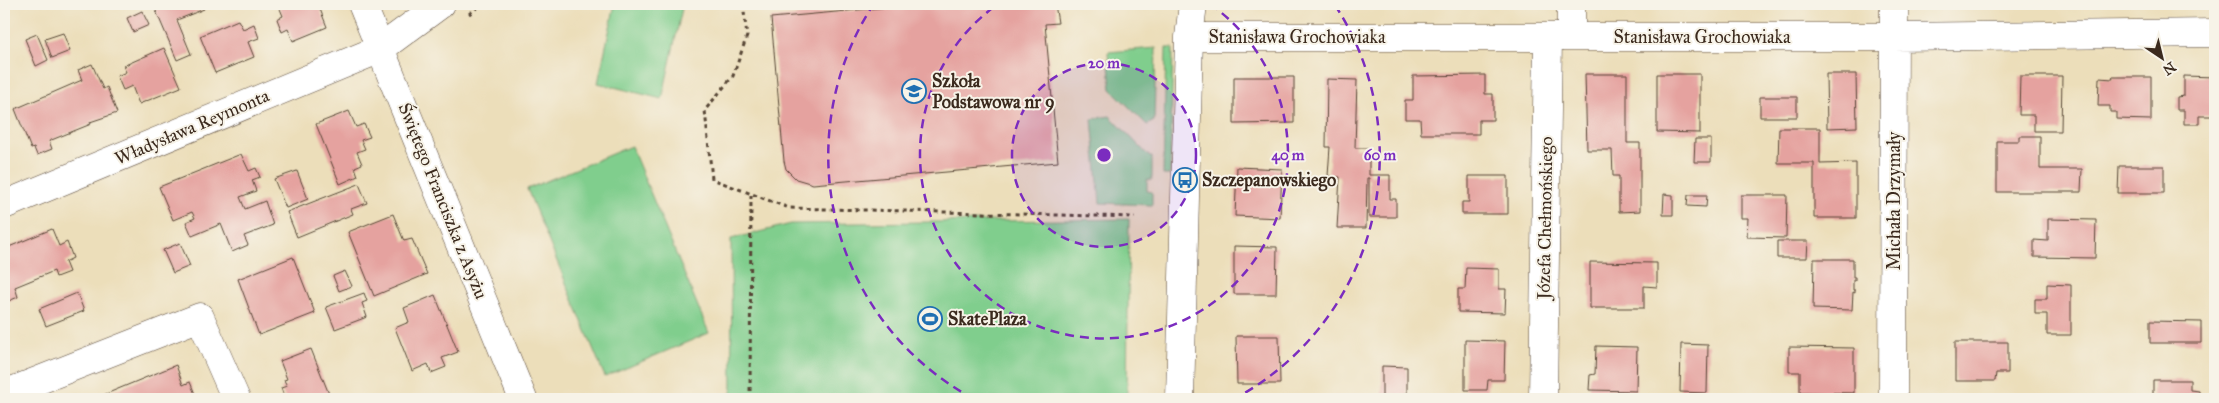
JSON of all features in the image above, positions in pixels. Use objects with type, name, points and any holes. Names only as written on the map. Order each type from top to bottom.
[{"type":"street","name":"Świętego Franciszka z Asyżu","points":[[362,4],[523,399]]},
{"type":"street","name":"Władysława Reymonta","points":[[4,205],[380,49],[441,4]]},
{"type":"street","points":[[1180,399],[1189,37],[1193,4]]},
{"type":"street","name":"Józefa Chełmońskiego","points":[[1543,399],[1559,37],[1571,4]]},
{"type":"street","name":"Michała Drzymały","points":[[1893,399],[1894,4]]},
{"type":"street","name":"Stanisława Grochowiaka","points":[[1189,37],[1894,37],[2215,33]]},
{"type":"street","points":[[4,394],[200,316],[236,399]]},
{"type":"path","points":[[743,4],[747,36],[733,76],[705,110],[712,178],[789,208],[1135,217]]},
{"type":"path","points":[[750,399],[751,193]]},
{"type":"green space","points":[[615,4],[683,4],[662,99],[598,83]]},
{"type":"green space","points":[[1156,48],[1154,121],[1147,125],[1111,89],[1108,52]]},
{"type":"green space","points":[[1166,48],[1173,48],[1170,175],[1163,175]]},
{"type":"green space","points":[[1110,116],[1152,157],[1152,180],[1147,180],[1147,191],[1152,192],[1152,205],[1100,203],[1092,119]]},
{"type":"green space","points":[[631,146],[709,333],[605,377],[527,189]]},
{"type":"green space","name":"SkatePlaza","points":[[1129,219],[1127,399],[732,399],[731,239],[791,224]]},
{"type":"building","points":[[153,4],[202,4],[204,9],[177,20],[191,54],[177,60]]},
{"type":"building","points":[[278,4],[318,4],[327,27],[293,41],[288,29],[282,32],[277,19],[283,16]]},
{"type":"building","name":"Szkoła Podstawowa nr 9","points":[[923,4],[1055,4],[1058,23],[1045,24],[1058,162],[813,184],[796,179],[786,169],[784,161],[771,18]]},
{"type":"building","points":[[142,11],[149,25],[133,32],[127,18]]},
{"type":"building","points":[[238,20],[243,29],[254,24],[259,38],[248,42],[254,57],[215,73],[200,36]]},
{"type":"building","points":[[63,33],[70,51],[52,58],[45,39]]},
{"type":"building","points":[[37,34],[48,60],[36,66],[25,39]]},
{"type":"building","points":[[164,48],[181,87],[139,104],[132,86],[123,90],[117,76],[126,72],[123,66]]},
{"type":"building","points":[[92,64],[103,89],[107,87],[117,113],[90,122],[91,124],[49,141],[52,149],[37,155],[34,148],[31,149],[15,109],[82,80],[78,70]]},
{"type":"building","points":[[1585,74],[1627,74],[1627,143],[1640,143],[1640,211],[1619,212],[1619,176],[1613,176],[1612,150],[1587,150]]},
{"type":"building","points":[[1657,74],[1700,74],[1700,133],[1657,132]]},
{"type":"building","points":[[1826,74],[1856,74],[1857,127],[1827,128]]},
{"type":"building","points":[[1485,75],[1485,94],[1493,94],[1493,120],[1479,120],[1479,134],[1421,134],[1420,119],[1405,119],[1405,100],[1413,100],[1413,76]]},
{"type":"building","points":[[2020,76],[2062,76],[2061,131],[2034,131],[2034,115],[2019,115]]},
{"type":"building","points":[[2184,76],[2215,77],[2215,116],[2199,116],[2199,124],[2184,124],[2184,110],[2177,110],[2177,97],[2184,96]]},
{"type":"building","points":[[1234,77],[1294,77],[1294,123],[1234,124]]},
{"type":"building","points":[[2112,77],[2151,77],[2151,120],[2116,119],[2116,112],[2110,112],[2110,106],[2098,106],[2099,78],[2113,79]]},
{"type":"building","points":[[1327,79],[1357,80],[1355,148],[1369,148],[1369,175],[1390,175],[1390,199],[1396,199],[1396,217],[1369,217],[1369,178],[1367,178],[1366,228],[1337,228],[1340,177],[1328,176],[1330,147],[1326,147]]},
{"type":"building","points":[[1760,97],[1797,97],[1797,117],[1760,117]]},
{"type":"building","points":[[349,111],[356,127],[364,124],[370,137],[361,140],[365,149],[357,152],[362,164],[355,167],[358,176],[340,184],[316,124]]},
{"type":"building","points":[[1779,128],[1820,128],[1820,164],[1856,163],[1856,218],[1814,218],[1814,163],[1778,163]]},
{"type":"building","points":[[2019,136],[2040,136],[2040,169],[2082,169],[2081,192],[1997,192],[1997,141],[2019,141]]},
{"type":"building","points":[[1695,139],[1711,139],[1711,162],[1694,162]]},
{"type":"building","points":[[241,154],[249,171],[256,168],[260,177],[252,180],[256,191],[240,197],[245,209],[265,201],[273,225],[244,236],[248,245],[232,252],[221,224],[192,236],[186,222],[195,218],[192,212],[173,220],[159,187]]},
{"type":"building","points":[[2119,166],[2164,166],[2164,193],[2118,193]]},
{"type":"building","points":[[1237,167],[1282,169],[1280,218],[1235,216]]},
{"type":"building","points":[[297,171],[308,199],[286,208],[274,179]]},
{"type":"building","points":[[1469,176],[1508,176],[1508,214],[1462,214],[1462,202],[1469,202]]},
{"type":"building","points":[[359,184],[367,203],[351,209],[353,214],[297,237],[287,212]]},
{"type":"building","points":[[1664,194],[1673,195],[1673,215],[1663,215]]},
{"type":"building","points":[[1688,195],[1707,195],[1706,207],[1687,206]]},
{"type":"building","points":[[1741,195],[1787,195],[1786,238],[1747,237],[1748,218],[1741,218]]},
{"type":"building","points":[[393,214],[404,241],[412,239],[427,274],[374,296],[348,232]]},
{"type":"building","points":[[2048,219],[2096,220],[2095,258],[2034,257],[2034,240],[2048,241]]},
{"type":"building","points":[[52,229],[59,246],[67,242],[73,258],[65,262],[69,272],[56,277],[54,271],[15,287],[18,297],[4,303],[4,249]]},
{"type":"building","points":[[1777,241],[1808,241],[1807,258],[1777,258]]},
{"type":"building","points":[[180,243],[190,266],[173,273],[163,250]]},
{"type":"building","points":[[1234,246],[1277,247],[1276,294],[1234,294]]},
{"type":"building","points":[[293,257],[315,313],[259,335],[238,279]]},
{"type":"building","points":[[1814,259],[1853,259],[1853,277],[1855,277],[1855,280],[1853,280],[1853,290],[1855,290],[1855,293],[1853,292],[1852,310],[1813,309]]},
{"type":"building","points":[[1590,262],[1657,263],[1657,287],[1644,286],[1644,308],[1590,308]]},
{"type":"building","points":[[1466,268],[1499,269],[1499,289],[1506,289],[1505,313],[1458,312],[1458,289],[1465,289]]},
{"type":"building","points":[[345,271],[352,286],[339,291],[333,276]]},
{"type":"building","points":[[2047,284],[2071,285],[2071,335],[2047,335],[2047,314],[2035,314],[2035,299],[2047,299]]},
{"type":"building","points":[[77,293],[84,311],[46,326],[39,309]]},
{"type":"building","points":[[364,293],[367,301],[362,303],[367,317],[335,329],[326,307]]},
{"type":"building","points":[[435,295],[458,352],[442,358],[446,367],[431,373],[428,364],[412,371],[395,328],[409,322],[404,308]]},
{"type":"building","points":[[2150,321],[2201,322],[2201,343],[2150,343]]},
{"type":"building","points":[[1236,336],[1279,336],[1280,384],[1237,384]]},
{"type":"building","points":[[1465,340],[1505,341],[1504,380],[1488,380],[1487,390],[1465,390]]},
{"type":"building","points":[[1955,342],[2008,342],[2008,373],[1996,373],[1995,381],[1955,381]]},
{"type":"building","points":[[1681,344],[1708,345],[1707,393],[1680,392]]},
{"type":"building","points":[[1596,346],[1637,347],[1636,391],[1589,390],[1590,375],[1595,374]]},
{"type":"building","points":[[1789,347],[1854,348],[1854,393],[1800,392],[1800,372],[1789,372]]},
{"type":"building","points":[[311,349],[331,399],[285,399],[281,388],[287,386],[284,380],[287,379],[280,361]]},
{"type":"building","points":[[176,365],[183,385],[190,382],[195,394],[188,397],[189,399],[102,399],[101,396]]},
{"type":"building","points":[[1382,366],[1407,367],[1407,399],[1382,399]]},
{"type":"building","points":[[2153,380],[2190,380],[2190,390],[2199,391],[2199,399],[2153,399]]},
{"type":"place","name":"Szkoła Podstawowa nr 9","points":[[914,91]]},
{"type":"place","name":"Szczepanowskiego","points":[[1185,180]]},
{"type":"place","name":"SkatePlaza","points":[[930,319]]}]
